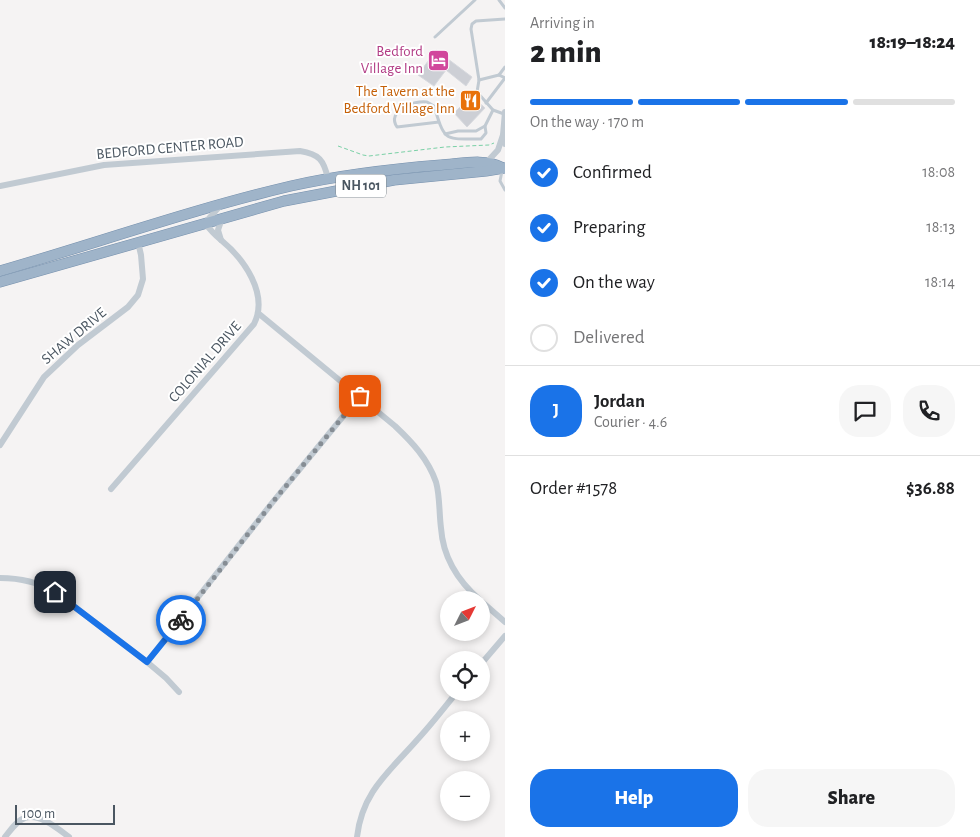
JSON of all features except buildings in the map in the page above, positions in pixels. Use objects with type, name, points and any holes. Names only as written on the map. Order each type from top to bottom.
[{"type":"highway","name":"NH 101","points":[[0,271],[292,186],[328,179],[429,166],[486,163],[504,168]]},
{"type":"highway","name":"NH 101","points":[[0,282],[284,201],[374,183],[504,168]]},
{"type":"street","points":[[486,163],[498,150],[503,135],[505,113]]},
{"type":"street","points":[[503,135],[505,144]]},
{"type":"street","name":"BEDFORD CENTER ROAD","points":[[0,186],[104,165],[300,151],[313,153],[318,157],[326,170],[328,179]]},
{"type":"street","points":[[205,223],[220,206]]},
{"type":"street","points":[[221,240],[218,230],[222,218]]},
{"type":"street","name":"COLONIAL DRIVE","points":[[111,489],[254,324],[258,313],[259,300],[252,278],[244,266],[221,240],[212,233],[205,223]]},
{"type":"street","name":"SHAW DRIVE","points":[[0,444],[44,377],[78,345],[128,307],[138,294],[143,279],[138,242]]},
{"type":"street","points":[[258,313],[360,396],[412,442],[427,461],[436,482],[445,553],[456,574],[470,591]]},
{"type":"street","points":[[147,662],[272,503],[360,396]]},
{"type":"street","points":[[0,578],[11,578],[42,584],[55,592],[147,662],[166,678],[178,692]]},
{"type":"street","points":[[490,608],[505,622]]},
{"type":"street","points":[[490,654],[505,636]]},
{"type":"street","points":[[357,837],[359,821],[371,792],[380,779],[418,739],[450,701]]},
{"type":"street","points":[[5,837],[17,822],[24,818],[33,817],[54,826],[69,837]]},
{"type":"lane","points":[[435,37],[475,0]]},
{"type":"lane","points":[[499,0],[505,8]]},
{"type":"lane","points":[[505,19],[476,21],[472,24],[471,29],[479,80],[477,92],[493,110],[505,113]]},
{"type":"lane","points":[[479,80],[499,75],[505,67]]},
{"type":"lane","points":[[486,103],[505,78],[499,75]]},
{"type":"lane","points":[[439,122],[397,127],[394,119],[398,112],[407,105],[427,102],[434,106],[439,122],[441,131],[456,139],[481,139],[486,133],[485,126]]},
{"type":"lane","points":[[445,134],[458,131],[476,131],[485,126],[493,110]]},
{"type":"lane","points":[[504,168],[500,181],[505,190]]},
{"type":"path","points":[[338,146],[369,156],[445,147],[489,145],[495,142]]},
{"type":"way so far","points":[[181,620],[272,503],[360,396]]},
{"type":"place","name":"Bedford Village Inn","points":[[439,60]]},
{"type":"place","name":"The Tavern at the Bedford Village Inn","points":[[471,100]]},
{"type":"route","points":[[55,592],[147,662],[181,620]]}]
